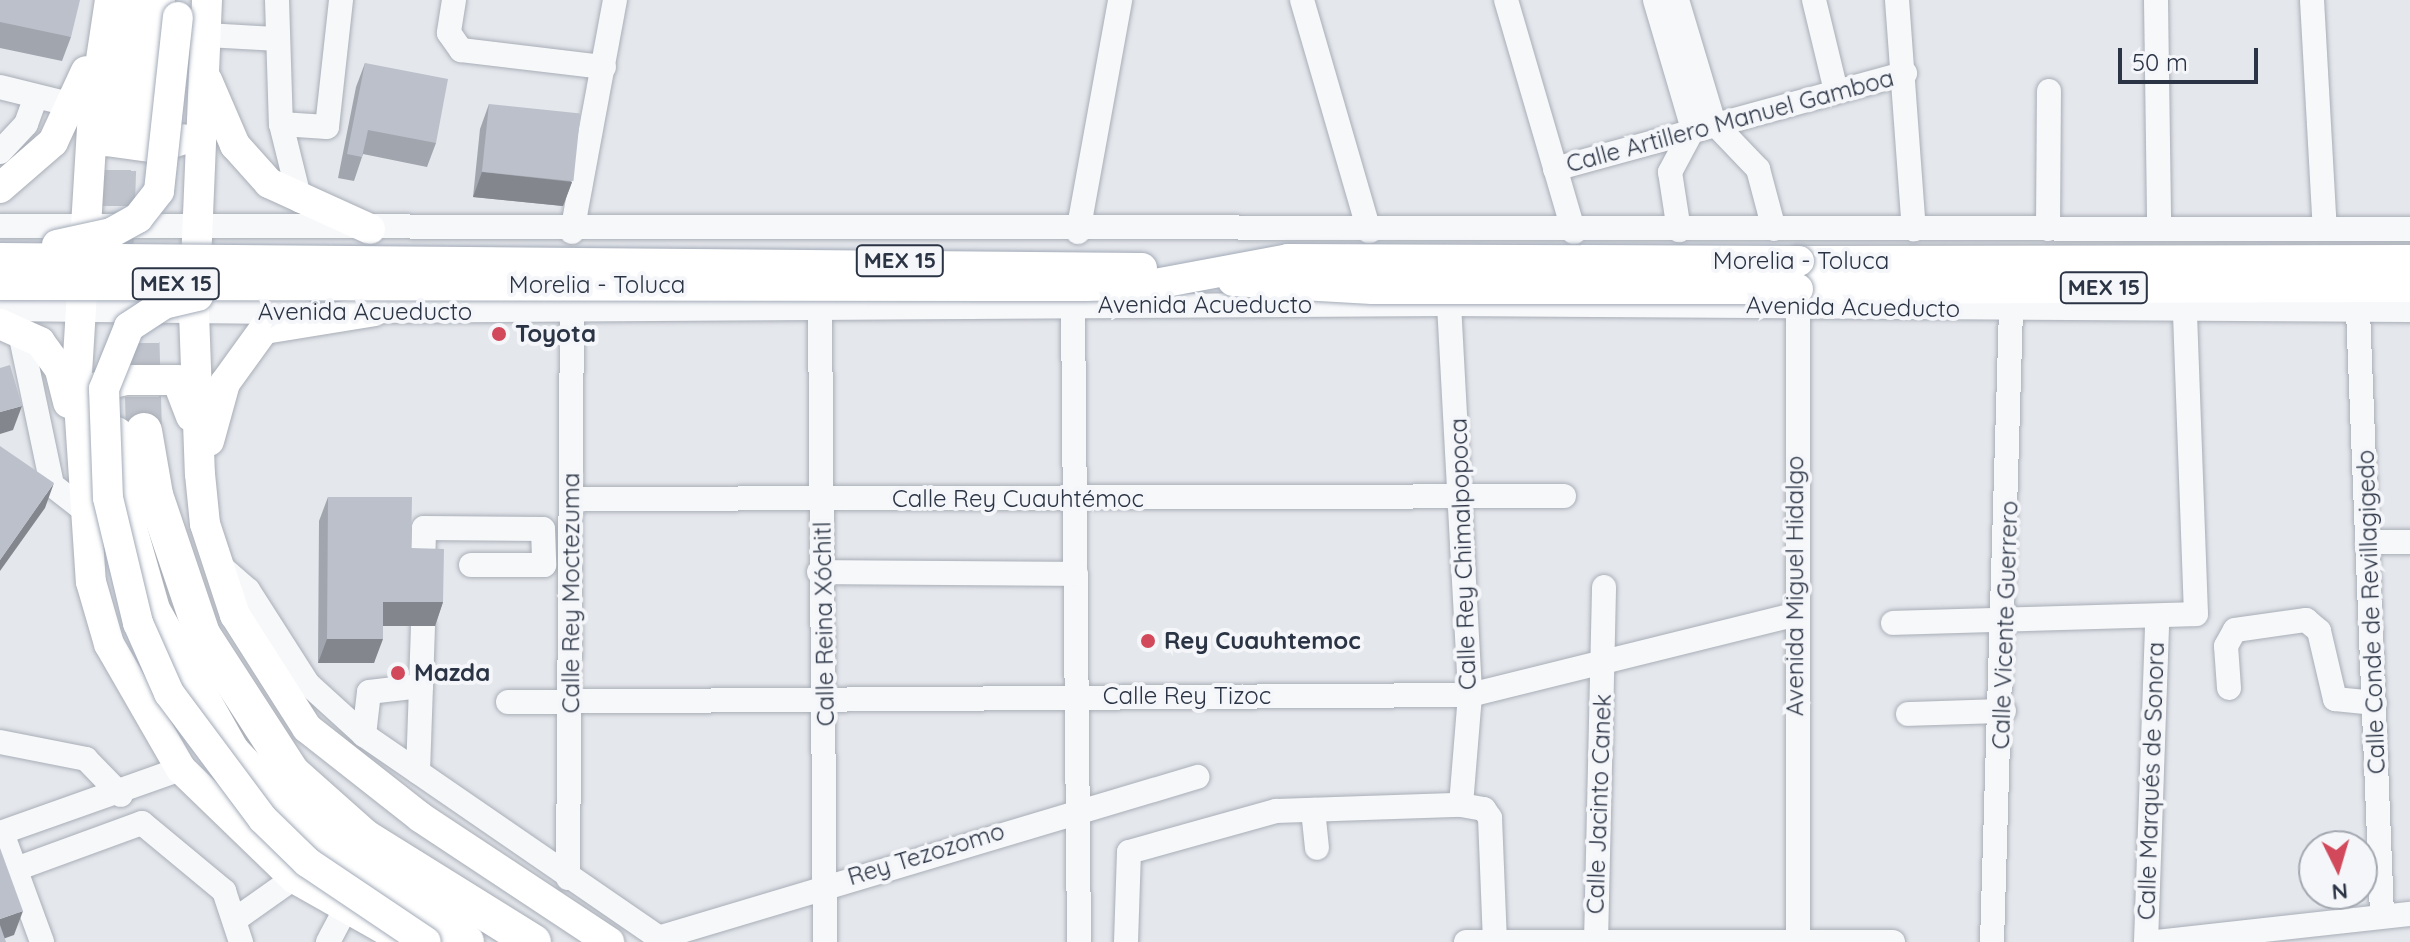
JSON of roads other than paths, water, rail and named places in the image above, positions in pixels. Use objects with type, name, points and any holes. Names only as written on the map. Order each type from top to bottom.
[{"type":"highway","points":[[107,113],[133,0]]},
{"type":"highway","points":[[107,113],[172,6]]},
{"type":"highway","points":[[466,942],[319,845],[231,751],[152,610],[129,529],[130,433],[155,495],[202,634],[292,773],[364,837],[533,942]]},
{"type":"main road","points":[[200,474],[194,313],[207,0]]},
{"type":"main road","points":[[0,256],[111,233],[138,218],[159,191],[172,6]]},
{"type":"main road","points":[[108,12],[106,141],[129,147],[177,145],[201,119]]},
{"type":"main road","points":[[203,66],[248,163],[300,201],[370,229]]},
{"type":"main road","points":[[0,188],[107,113]]},
{"type":"main road","points":[[107,113],[84,225],[79,444],[91,582],[109,644],[181,769],[294,878],[400,940]]},
{"type":"main road","name":"Morelia - Toluca","points":[[0,256],[1068,262],[1372,289],[2410,287]]},
{"type":"main road","name":"Morelia - Toluca","points":[[0,285],[1086,286],[1155,284],[1288,259],[1798,286],[2410,260]]},
{"type":"main road","points":[[352,286],[207,294],[164,304],[129,327],[114,357],[102,403],[101,451],[117,554],[138,623],[205,748],[307,862],[400,940]]},
{"type":"main road","points":[[200,474],[225,383],[264,329],[375,311]]},
{"type":"main road","points":[[11,318],[60,370],[81,475]]},
{"type":"main road","points":[[79,444],[98,387],[177,380],[191,411],[215,561],[248,639],[307,728],[409,808],[609,942]]},
{"type":"street","points":[[277,0],[281,124],[300,201]]},
{"type":"street","points":[[281,124],[327,127],[341,0]]},
{"type":"street","points":[[454,0],[451,45],[604,67]]},
{"type":"street","points":[[572,232],[615,0]]},
{"type":"street","points":[[1078,232],[1120,0]]},
{"type":"street","points":[[1302,0],[1369,231]]},
{"type":"street","points":[[1506,0],[1574,232]]},
{"type":"street","points":[[1655,0],[1704,126]]},
{"type":"street","points":[[1677,0],[1704,126],[1670,172],[1679,230]]},
{"type":"street","points":[[1814,0],[1835,87]]},
{"type":"street","points":[[1897,0],[1905,73],[1914,229]]},
{"type":"street","points":[[2156,0],[2159,229]]},
{"type":"street","points":[[2312,0],[2325,229]]},
{"type":"street","points":[[205,35],[276,39]]},
{"type":"street","name":"Calle Artillero Manuel Gamboa","points":[[1555,169],[1835,87],[1905,73]]},
{"type":"street","points":[[0,87],[107,113]]},
{"type":"street","points":[[2048,229],[2049,91]]},
{"type":"street","points":[[0,152],[26,124],[36,97]]},
{"type":"street","name":"Avenida Miguel Hidalgo","points":[[1704,126],[1758,169],[1786,229],[1798,286],[1793,615],[1798,941]]},
{"type":"street","points":[[0,226],[572,232],[2410,229]]},
{"type":"street","points":[[26,226],[47,252],[43,292],[11,318],[52,485],[83,509]]},
{"type":"street","points":[[235,313],[211,288],[207,269],[213,249],[239,228]]},
{"type":"street","name":"Avenida Acueducto","points":[[11,318],[80,312],[1449,304],[1798,286],[2011,309],[2410,310]]},
{"type":"street","name":"Calle Rey Chimalpopoca","points":[[1449,304],[1464,498],[1470,695],[1461,805]]},
{"type":"street","name":"Calle Reina Xóchitl","points":[[820,306],[823,500],[819,572],[827,699],[825,942]]},
{"type":"street","points":[[1073,306],[1079,942]]},
{"type":"street","name":"Calle Rey Moctezuma","points":[[568,878],[572,308]]},
{"type":"street","name":"Calle Vicente Guerrero","points":[[1992,942],[2007,621],[2011,309]]},
{"type":"street","points":[[1893,623],[2157,620],[2196,614],[2185,311]]},
{"type":"street","name":"Calle Conde de Revillagigedo","points":[[2358,311],[2382,914]]},
{"type":"street","name":"Calle Rey Cuauhtémoc","points":[[571,499],[1564,496]]},
{"type":"street","points":[[423,573],[424,528],[543,529],[544,565],[471,565]]},
{"type":"street","points":[[2368,542],[2410,542]]},
{"type":"street","points":[[215,561],[248,590],[308,684],[364,735],[661,940]]},
{"type":"street","points":[[819,572],[1076,574]]},
{"type":"street","name":"Calle Jacinto Canek","points":[[1596,941],[1604,587]]},
{"type":"street","name":"Calle Rey Tizoc","points":[[508,702],[1470,695],[1603,665],[1793,615]]},
{"type":"street","name":"Calle Marqués de Sonora","points":[[2146,942],[2157,620]]},
{"type":"street","points":[[2229,688],[2226,646],[2235,630],[2306,620],[2319,631],[2335,699],[2375,703]]},
{"type":"street","points":[[418,772],[423,626]]},
{"type":"street","points":[[364,735],[369,692],[421,686]]},
{"type":"street","points":[[1908,714],[2004,711]]},
{"type":"street","points":[[0,742],[86,759],[121,795]]},
{"type":"street","points":[[42,942],[1,833],[121,795],[181,769]]},
{"type":"street","name":"Rey Tezozomo","points":[[661,940],[1080,807],[1197,777]]},
{"type":"street","points":[[1126,942],[1129,852],[1276,811],[1461,805],[1484,809],[1490,818],[1495,940]]},
{"type":"street","points":[[1313,810],[1317,848]]},
{"type":"street","points":[[16,869],[142,823],[224,891],[238,930],[294,878]]},
{"type":"street","points":[[328,942],[345,910]]},
{"type":"street","points":[[2155,942],[2259,936],[2382,914],[2410,914]]},
{"type":"street","points":[[1466,942],[1893,942]]},
{"type":"tunnel","points":[[115,260],[120,118]]},
{"type":"tunnel","points":[[140,289],[144,431]]},
{"type":"place","name":"Toyota","points":[[499,334]]},
{"type":"place","name":"Rey Cuauhtemoc","points":[[1148,641]]},
{"type":"place","name":"Mazda","points":[[398,673]]}]
